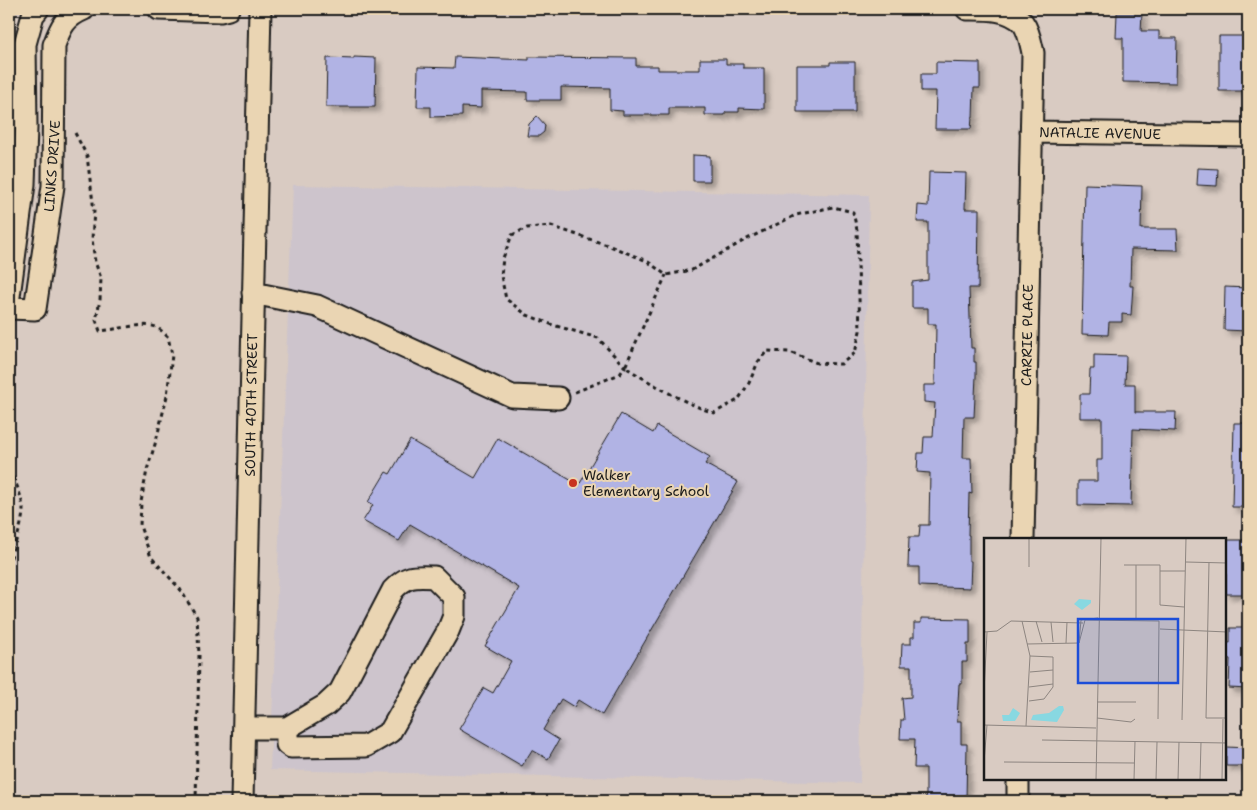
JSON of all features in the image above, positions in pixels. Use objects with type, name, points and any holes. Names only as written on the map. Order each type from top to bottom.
[{"type":"street","name":"LINKS DRIVE","points":[[9,296],[24,184],[26,128],[17,44],[38,9]]},
{"type":"street","name":"LINKS DRIVE","points":[[9,308],[35,308],[53,186],[54,45],[60,28],[72,14],[84,9]]},
{"type":"street","points":[[159,9],[220,11],[228,9]]},
{"type":"street","name":"SOUTH 40TH STREET","points":[[242,801],[260,9]]},
{"type":"street","name":"NATALIE AVENUE","points":[[967,9],[992,9],[1010,14],[1023,24],[1030,38],[1033,53],[1031,132],[1248,135]]},
{"type":"street","points":[[17,44],[54,45]]},
{"type":"street","name":"CARRIE PLACE","points":[[1023,538],[1031,132]]},
{"type":"street","points":[[253,292],[317,306],[512,396],[558,398]]},
{"type":"street","points":[[244,728],[287,728],[326,705],[340,692],[393,590],[403,580],[416,576],[434,577],[454,596],[454,616],[448,631],[390,732],[366,746],[291,747],[287,744],[287,728]]},
{"type":"street","points":[[1018,780],[1018,801]]},
{"type":"path","points":[[55,113],[74,132],[87,156],[94,211],[92,239],[95,262],[100,278],[100,300],[96,320],[100,331],[138,325],[156,327],[168,337],[172,355],[167,396],[147,470],[141,502],[140,526],[151,557],[180,589],[197,617],[199,655],[196,801]]},
{"type":"path","points":[[833,207],[853,212],[856,230],[860,331],[855,353],[841,364],[817,363],[790,352],[767,351],[758,362],[738,400],[714,413],[686,402],[625,367],[598,338],[553,325],[527,315],[506,299],[501,276],[503,258],[512,235],[527,228],[551,226],[647,261],[666,275],[692,270],[747,239],[796,215],[833,207]]},
{"type":"path","points":[[558,398],[620,374],[625,367],[666,275]]},
{"type":"path","points":[[9,471],[23,504],[20,529],[10,557],[9,567]]},
{"type":"path","points":[[9,668],[9,685]]},
{"type":"shaded area","name":"Walker Elementary School","points":[[293,185],[869,195],[860,783],[270,770]]},
{"type":"building","points":[[1117,13],[1142,13],[1141,31],[1159,31],[1159,38],[1177,38],[1176,83],[1123,82],[1123,38],[1116,38]]},
{"type":"building","points":[[1219,36],[1248,36],[1248,69],[1244,69],[1244,91],[1219,91]]},
{"type":"building","points":[[354,57],[376,58],[375,107],[326,107],[327,58],[354,59]]},
{"type":"building","points":[[455,57],[529,60],[529,57],[636,58],[636,66],[658,66],[658,70],[700,70],[700,59],[726,59],[726,64],[743,64],[743,68],[764,68],[764,109],[739,108],[739,112],[725,112],[725,115],[705,115],[705,108],[669,108],[669,115],[623,115],[623,111],[610,110],[610,88],[561,87],[561,100],[527,100],[527,92],[481,91],[481,108],[462,107],[462,116],[431,117],[431,107],[417,107],[418,67],[454,68]]},
{"type":"building","points":[[830,62],[855,62],[855,112],[797,112],[797,65],[830,65]]},
{"type":"building","points":[[936,62],[980,63],[980,88],[974,88],[971,129],[935,129],[936,91],[921,91],[921,74],[936,74]]},
{"type":"building","points":[[537,116],[545,125],[544,132],[539,136],[527,136],[529,124]]},
{"type":"building","points":[[693,155],[710,156],[710,181],[693,181]]},
{"type":"building","points":[[1198,168],[1218,169],[1217,186],[1197,185]]},
{"type":"building","points":[[929,172],[966,173],[965,209],[979,209],[978,288],[969,288],[971,348],[974,348],[974,362],[976,362],[974,417],[964,417],[963,458],[971,458],[972,494],[969,493],[968,535],[969,561],[971,561],[970,588],[919,586],[919,567],[908,567],[909,537],[919,537],[920,525],[929,525],[930,473],[917,472],[918,453],[923,453],[924,437],[933,437],[935,403],[924,402],[924,385],[935,385],[936,324],[928,324],[928,308],[912,308],[912,282],[928,280],[928,222],[917,222],[918,205],[928,206]]},
{"type":"building","points":[[1085,184],[1142,186],[1141,229],[1177,229],[1178,250],[1131,249],[1130,286],[1133,286],[1131,315],[1122,314],[1122,322],[1109,322],[1108,335],[1082,334]]},
{"type":"building","points":[[1225,287],[1248,288],[1248,331],[1224,330]]},
{"type":"building","points":[[1094,355],[1126,356],[1125,384],[1135,384],[1135,412],[1176,412],[1175,431],[1133,429],[1131,506],[1078,505],[1078,481],[1097,481],[1097,460],[1102,460],[1102,418],[1080,418],[1080,394],[1089,394],[1090,369],[1094,369]]},
{"type":"building","points":[[621,414],[653,433],[657,426],[710,457],[705,464],[738,482],[602,715],[578,700],[574,707],[561,699],[543,730],[559,740],[548,759],[532,750],[522,766],[459,729],[484,688],[493,693],[511,661],[485,646],[519,588],[410,524],[399,541],[363,521],[373,505],[368,502],[386,472],[390,474],[410,440],[475,478],[498,438],[579,485]]},
{"type":"building","points":[[1234,423],[1248,423],[1248,507],[1232,507]]},
{"type":"building","points":[[1227,540],[1248,540],[1248,594],[1227,594]]},
{"type":"building","points":[[921,618],[970,619],[970,644],[967,644],[967,662],[962,662],[962,684],[959,684],[957,721],[961,721],[961,744],[967,744],[966,801],[926,801],[926,768],[914,768],[915,739],[900,739],[901,720],[904,720],[902,698],[911,697],[911,666],[901,666],[902,644],[911,644],[911,637],[914,637],[914,623],[921,623]]},
{"type":"building","points":[[1230,628],[1248,628],[1248,689],[1229,688],[1230,659],[1227,658],[1227,642],[1230,643]]},
{"type":"building","points":[[1227,747],[1248,748],[1248,766],[1227,766]]},
{"type":"place","name":"Walker Elementary School","points":[[573,483]]}]
